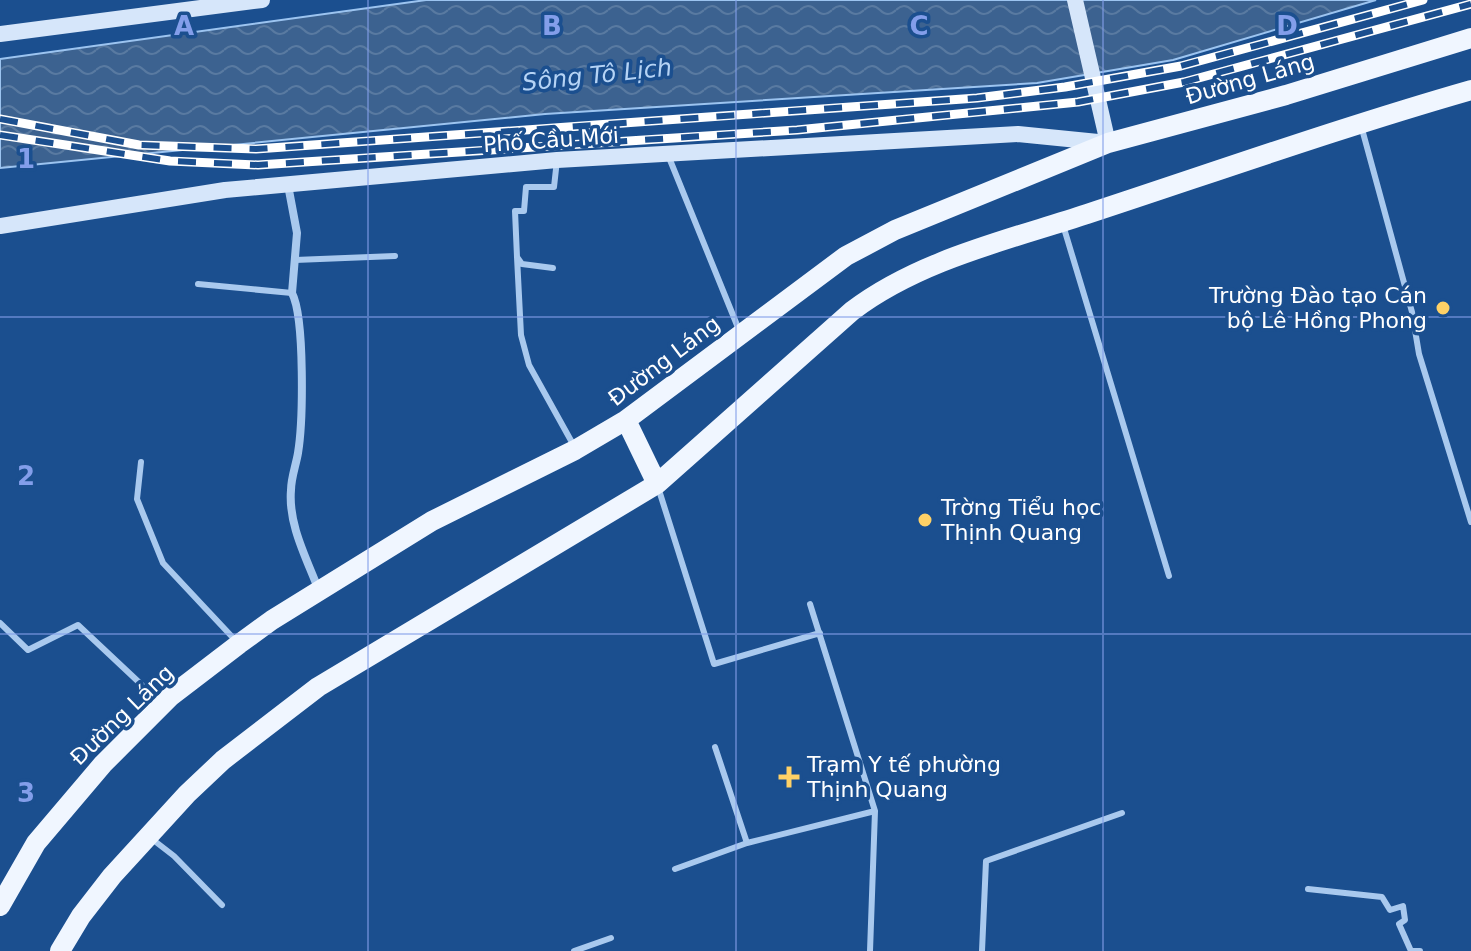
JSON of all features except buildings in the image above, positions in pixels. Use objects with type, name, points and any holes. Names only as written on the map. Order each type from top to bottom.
[{"type":"main road","points":[[0,34],[262,0]]},
{"type":"main road","points":[[1075,0],[1108,143]]},
{"type":"main road","name":"Đường Láng","points":[[0,906],[36,843],[103,764],[163,705],[239,644],[432,521],[575,450],[626,420],[846,256],[895,230],[1108,143],[1286,95],[1471,38]]},
{"type":"main road","points":[[60,951],[81,916],[148,835],[223,760],[318,687],[657,484],[873,294],[930,267],[1062,221],[1360,122],[1471,90]]},
{"type":"main road","name":"Phố Cầu Mới","points":[[0,226],[225,190],[557,160],[1018,134],[1108,143]]},
{"type":"main road","points":[[626,420],[657,484]]},
{"type":"main road","points":[[0,882],[36,843]]},
{"type":"main road","points":[[72,951],[81,916]]},
{"type":"street","points":[[288,185],[297,233],[292,293],[301,324],[301,427],[291,490],[293,521],[319,591]]},
{"type":"lane","points":[[1360,122],[1412,312],[1419,354],[1471,522]]},
{"type":"lane","points":[[668,155],[741,333]]},
{"type":"lane","points":[[557,160],[554,187],[526,187],[524,211],[515,211],[521,335],[529,365],[575,450]]},
{"type":"lane","points":[[1062,221],[1169,576]]},
{"type":"lane","points":[[295,260],[395,256]]},
{"type":"lane","points":[[517,257],[522,264],[553,268]]},
{"type":"lane","points":[[198,284],[292,293]]},
{"type":"lane","points":[[141,462],[137,499],[163,563],[239,644]]},
{"type":"lane","points":[[657,484],[714,664],[820,633]]},
{"type":"lane","points":[[810,604],[875,811],[870,951]]},
{"type":"lane","points":[[0,623],[28,650],[78,625],[163,705]]},
{"type":"lane","points":[[715,747],[747,843]]},
{"type":"lane","points":[[675,869],[747,843],[875,811]]},
{"type":"lane","points":[[982,951],[986,861],[1122,813]]},
{"type":"lane","points":[[148,835],[174,856],[222,905]]},
{"type":"lane","points":[[1308,889],[1382,897],[1390,910],[1403,906],[1405,920],[1399,924],[1411,951],[1420,951]]},
{"type":"lane","points":[[574,951],[611,938]]},
{"type":"water","name":"Sông Tô Lịch","points":[[426,0],[1376,0],[1173,60],[1037,83],[545,114],[0,168],[0,59]]},
{"type":"railway","points":[[0,119],[139,145],[256,149],[977,98],[1065,87],[1181,66],[1423,0]]},
{"type":"railway","points":[[0,135],[170,161],[258,165],[797,130],[1078,102],[1184,82],[1471,4]]},
{"type":"place","name":"Trường Đào tạo Cán bộ Lê Hồng Phong","points":[[1443,308]]},
{"type":"place","name":"Trờng Tiểu học Thịnh Quang","points":[[925,520]]},
{"type":"place","name":"Trạm Y tế phường Thịnh Quang","points":[[789,777]]}]
